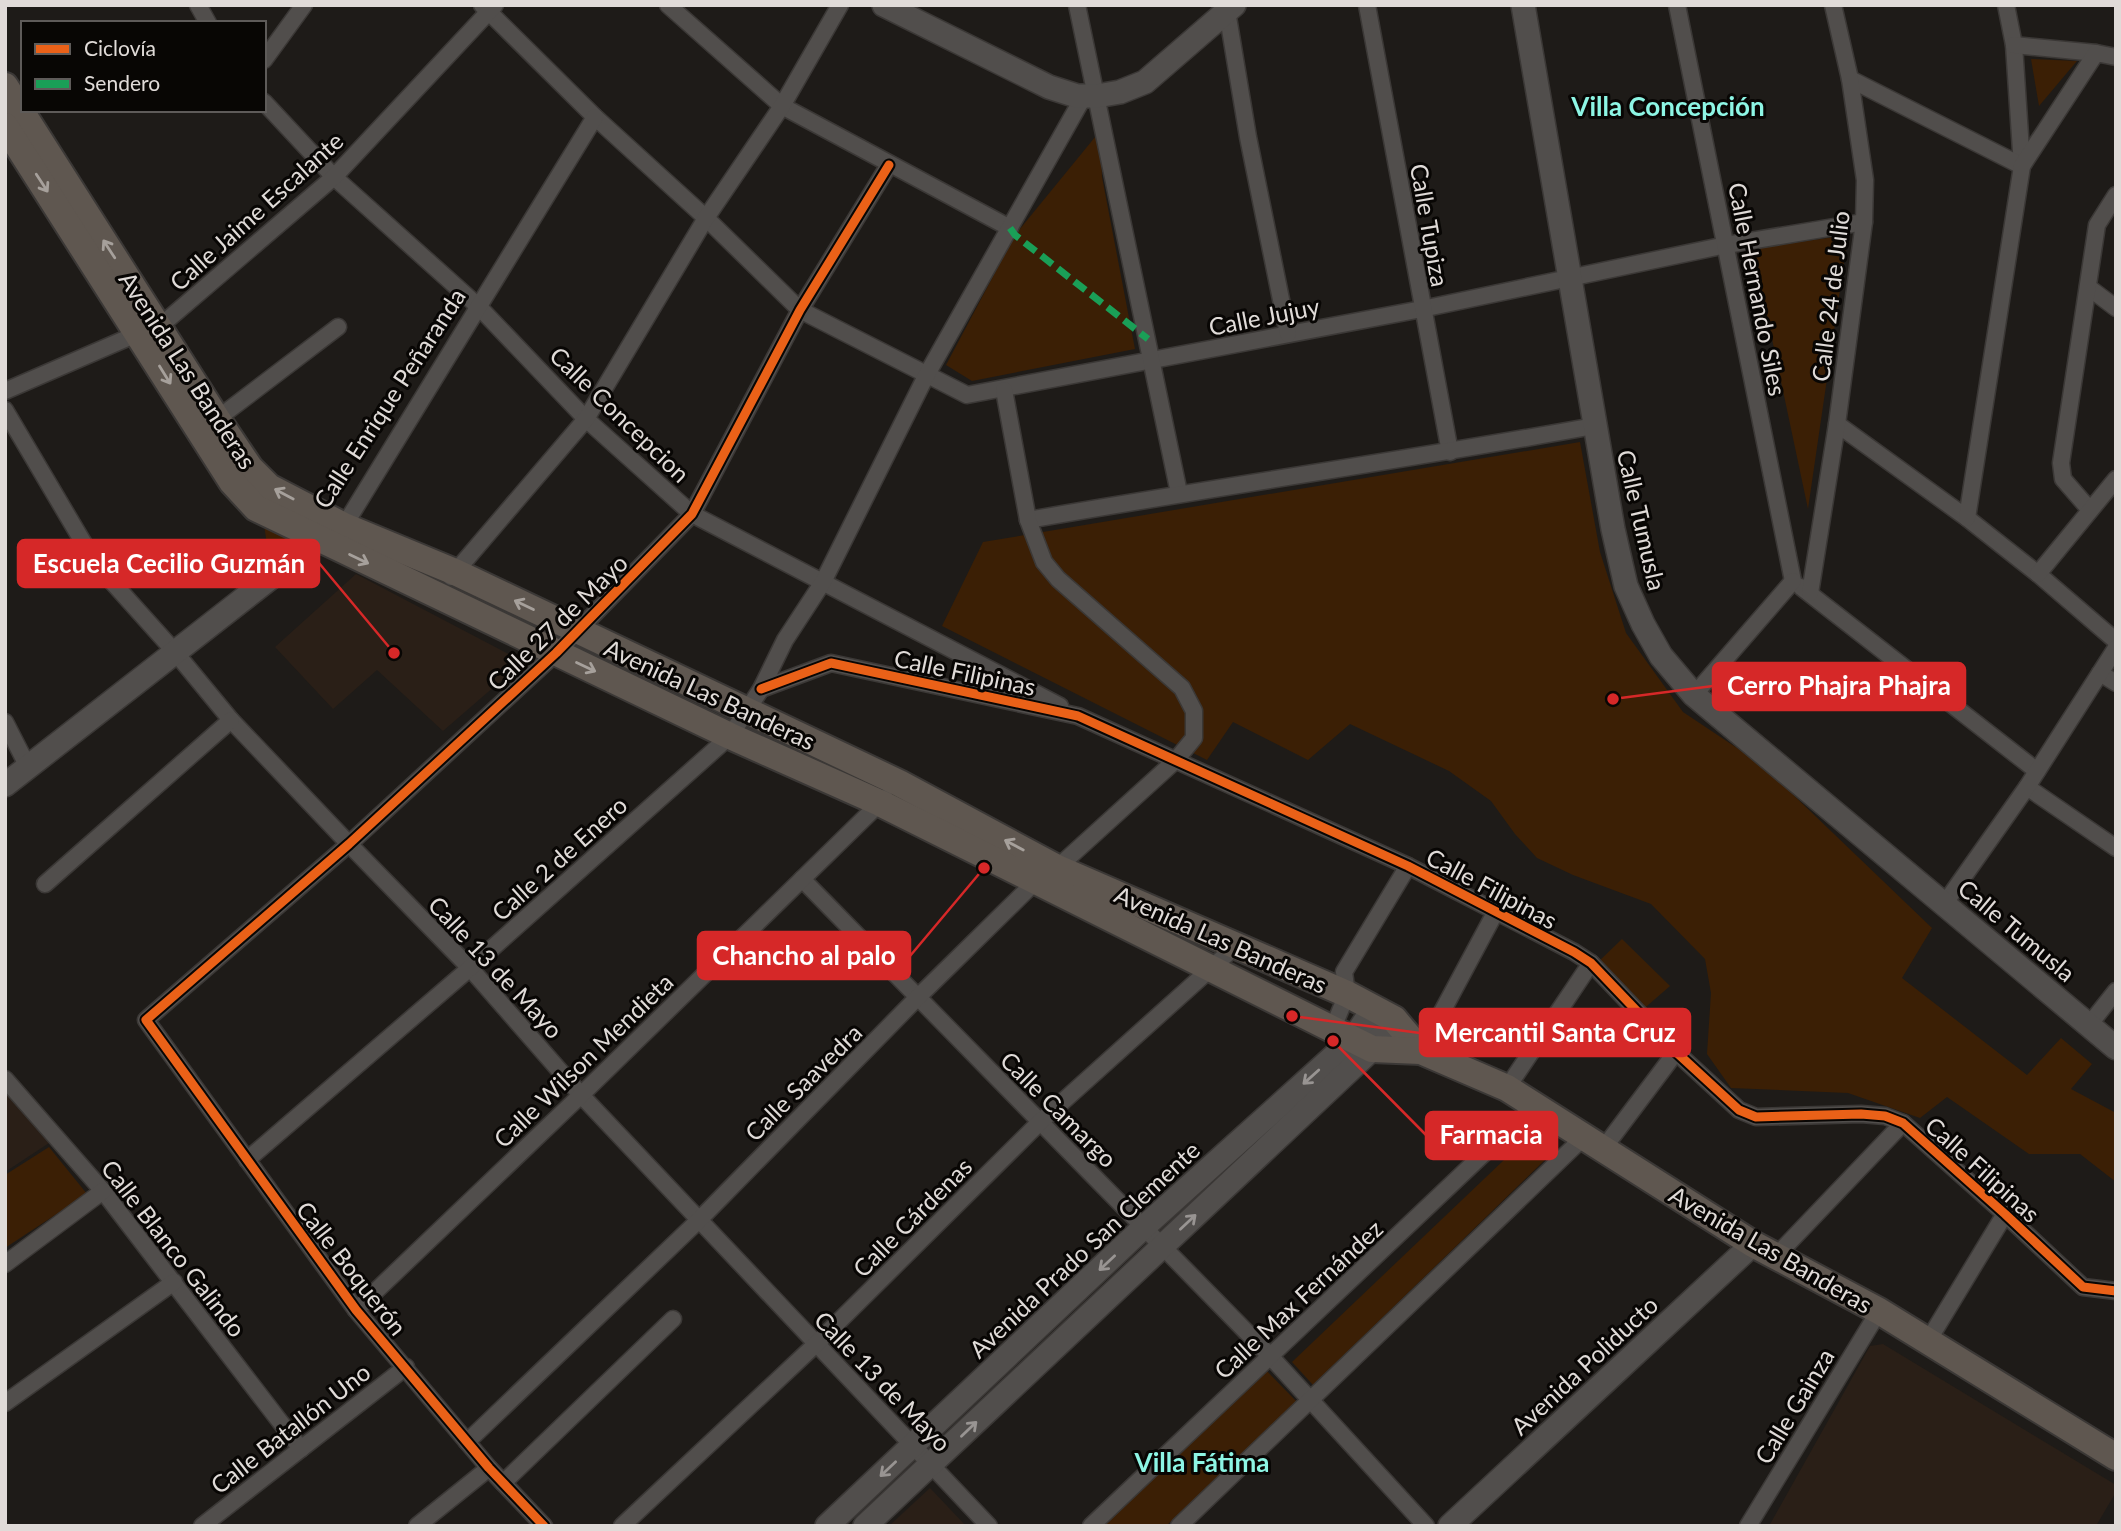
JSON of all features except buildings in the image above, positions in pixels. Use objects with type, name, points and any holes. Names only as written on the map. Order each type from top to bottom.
[{"type":"main road","name":"Avenida Las Banderas","points":[[8,104],[149,330],[232,482],[256,508],[730,736],[880,803],[1046,875],[1237,945],[1347,994],[1383,1014],[1421,1051]]},
{"type":"main road","name":"Avenida Las Banderas","points":[[149,330],[217,419],[250,468],[269,487],[344,526],[455,572],[579,632],[754,700],[900,783],[1046,875],[1213,968],[1353,1039],[1421,1051],[1507,1088],[1753,1244],[1879,1311],[2116,1457]]},
{"type":"street","points":[[198,5],[207,21]]},
{"type":"street","points":[[266,57],[304,5]]},
{"type":"street","points":[[668,5],[782,106],[1010,228]]},
{"type":"street","points":[[436,596],[586,419],[706,218],[782,106],[840,5]]},
{"type":"street","points":[[884,5],[1049,87],[1090,96],[1120,92],[1145,82],[1230,8]]},
{"type":"street","points":[[1077,5],[1090,96],[1153,360],[1179,493]]},
{"type":"street","name":"Calle Tupiza","points":[[1367,5],[1450,452]]},
{"type":"street","name":"Calle Tumusla","points":[[1524,5],[1594,426],[1626,586],[1661,656],[1694,695],[2116,1048]]},
{"type":"street","name":"Calle Hernando Siles","points":[[1678,5],[1793,581]]},
{"type":"street","name":"Calle 24 de Julio","points":[[1810,593],[1837,424],[1864,222],[1865,180],[1850,79],[1833,5]]},
{"type":"street","points":[[1967,518],[2022,166],[2014,45],[2006,5]]},
{"type":"street","points":[[488,7],[596,117],[706,218],[800,310],[926,376]]},
{"type":"street","name":"Calle Jaime Escalante","points":[[5,391],[149,330],[334,177],[488,7]]},
{"type":"street","points":[[1230,8],[1248,137],[1288,334]]},
{"type":"street","points":[[2014,45],[2116,57]]},
{"type":"street","points":[[2022,166],[2095,53]]},
{"type":"street","points":[[1850,79],[2022,166]]},
{"type":"street","name":"Calle 2 de Enero","points":[[247,1160],[470,968],[730,736],[754,700],[785,639],[823,582],[926,376],[1010,228],[1090,96]]},
{"type":"street","name":"Calle Concepcion","points":[[266,104],[334,177],[479,307],[586,419],[692,514],[1078,716]]},
{"type":"street","name":"Calle Enrique Peñaranda","points":[[5,785],[319,540],[344,526],[596,117]]},
{"type":"street","name":"Calle 27 de Mayo","points":[[146,1020],[349,844],[579,632],[692,514],[800,310],[889,165]]},
{"type":"street","points":[[2090,510],[2063,479],[2061,463],[2097,225],[2116,195]]},
{"type":"street","name":"Calle Jujuy","points":[[926,376],[967,396],[1004,390],[1422,309],[1726,245],[1864,222]]},
{"type":"street","points":[[2088,288],[2116,308]]},
{"type":"street","points":[[217,419],[338,327]]},
{"type":"street","name":"Calle Saavedra","points":[[467,1442],[699,1220],[917,999],[1046,875],[1176,760],[1194,738],[1194,711],[1182,688],[1059,579],[1044,562],[1028,520],[1004,390]]},
{"type":"street","name":"Calle 13 de Mayo","points":[[5,410],[96,564],[175,652],[231,720],[470,968],[581,1095],[989,1526]]},
{"type":"street","points":[[1837,424],[1967,518],[2116,641]]},
{"type":"street","points":[[1028,520],[1594,426]]},
{"type":"street","points":[[2038,574],[2116,479]]},
{"type":"street","points":[[1694,695],[1793,581],[2037,771]]},
{"type":"street","points":[[1945,903],[2027,787],[2116,649]]},
{"type":"street","name":"Calle Filipinas","points":[[754,700],[831,663],[1078,716],[1408,866],[1591,963],[1676,1052],[1739,1110],[1756,1116],[1861,1114],[1885,1116],[1903,1123],[2006,1214],[2083,1287],[2116,1291]]},
{"type":"street","points":[[2100,673],[2116,683]]},
{"type":"street","points":[[45,884],[231,720]]},
{"type":"street","points":[[5,722],[28,767]]},
{"type":"street","name":"Calle Wilson Mendieta","points":[[356,1310],[581,1095],[900,783]]},
{"type":"street","points":[[2027,787],[2116,848]]},
{"type":"street","points":[[1353,1039],[1344,972],[1408,866]]},
{"type":"street","name":"Calle Camargo","points":[[802,879],[1271,1357],[1426,1526]]},
{"type":"street","points":[[1421,1051],[1495,913]]},
{"type":"street","name":"Calle Cárdenas","points":[[622,1526],[816,1345],[1040,1122],[1237,945]]},
{"type":"street","points":[[1507,1088],[1591,963]]},
{"type":"street","points":[[2089,1025],[2116,991]]},
{"type":"street","name":"Avenida Prado San Clemente","points":[[827,1526],[1144,1227],[1383,1014]]},
{"type":"street","name":"Calle Boquerón","points":[[146,1020],[356,1310],[489,1468],[544,1526]]},
{"type":"street","name":"Avenida Prado San Clemente","points":[[865,1526],[1161,1247],[1353,1039]]},
{"type":"street","points":[[1179,1526],[1311,1400],[1593,1143],[1676,1052]]},
{"type":"street","name":"Calle Blanco Galindo","points":[[5,1079],[103,1191],[300,1449]]},
{"type":"street","name":"Calle Max Fernández","points":[[1091,1526],[1535,1105]]},
{"type":"street","points":[[1777,1255],[1903,1123]]},
{"type":"street","points":[[5,1265],[103,1191]]},
{"type":"street","points":[[1928,1341],[2006,1214]]},
{"type":"street","name":"Avenida Poliducto","points":[[1450,1526],[1753,1244]]},
{"type":"street","points":[[5,1403],[174,1282]]},
{"type":"street","name":"Calle Gainza","points":[[1748,1526],[1879,1311]]},
{"type":"street","points":[[503,1483],[673,1320]]},
{"type":"street","name":"Calle Batallón Uno","points":[[202,1526],[405,1367]]},
{"type":"street","points":[[416,1526],[489,1468]]},
{"type":"shaded area","points":[[2031,59],[2077,61],[2039,106]]},
{"type":"shaded area","points":[[1100,131],[1102,177],[1135,349],[972,381],[946,365],[1015,235]]},
{"type":"shaded area","points":[[1848,235],[1808,509],[1753,249]]},
{"type":"shaded area","points":[[1580,442],[1600,552],[1626,633],[1683,712],[1761,764],[1932,928],[1902,978],[2027,1075],[2061,1038],[2092,1064],[2071,1089],[2116,1113],[2116,1182],[2080,1154],[2029,1154],[1947,1097],[1920,1118],[1848,1093],[1731,1088],[1707,1054],[1711,993],[1705,959],[1651,904],[1573,875],[1537,858],[1491,801],[1449,771],[1350,724],[1308,760],[1233,722],[1207,760],[942,626],[983,542]]},
{"type":"shaded area","points":[[264,525],[298,543],[271,570]]},
{"type":"shaded area","points":[[356,574],[518,659],[517,667],[443,731],[377,670],[333,709],[275,647]]},
{"type":"shaded area","points":[[1622,939],[1670,986],[1640,1012],[1594,966]]},
{"type":"shaded area","points":[[5,1088],[49,1143],[5,1172]]},
{"type":"shaded area","points":[[1528,1137],[1549,1156],[1313,1385],[1292,1362]]},
{"type":"shaded area","points":[[49,1147],[87,1194],[5,1248],[5,1175]]},
{"type":"shaded area","points":[[1883,1344],[2116,1485],[2116,1492],[2096,1526],[1769,1526],[1870,1346]]},
{"type":"shaded area","points":[[1266,1370],[1297,1402],[1166,1526],[1102,1526]]},
{"type":"shaded area","points":[[930,1488],[966,1526],[889,1526]]},
{"type":"marked path","points":[[1010,228],[1015,235],[1148,339]]},
{"type":"cycle path","points":[[544,1526],[489,1468],[356,1310],[146,1020],[349,844],[556,653],[692,514],[800,310],[889,165]]},
{"type":"cycle path","points":[[761,689],[831,663],[1078,716],[1408,866],[1574,952],[1591,963],[1676,1052],[1739,1110],[1756,1117],[1861,1114],[1885,1116],[1903,1123],[2083,1287],[2116,1291]]},
{"type":"place","name":"Escuela Cecilio Guzmán","points":[[394,653]]},
{"type":"place","name":"Cerro Phajra Phajra","points":[[1613,699]]},
{"type":"place","name":"Chancho al palo","points":[[984,868]]},
{"type":"place","name":"Mercantil Santa Cruz","points":[[1292,1016]]},
{"type":"place","name":"Farmacia","points":[[1333,1041]]},
{"type":"district","name":"Villa Concepción","points":[[1668,106]]},
{"type":"district","name":"Villa Fátima","points":[[1202,1462]]}]
